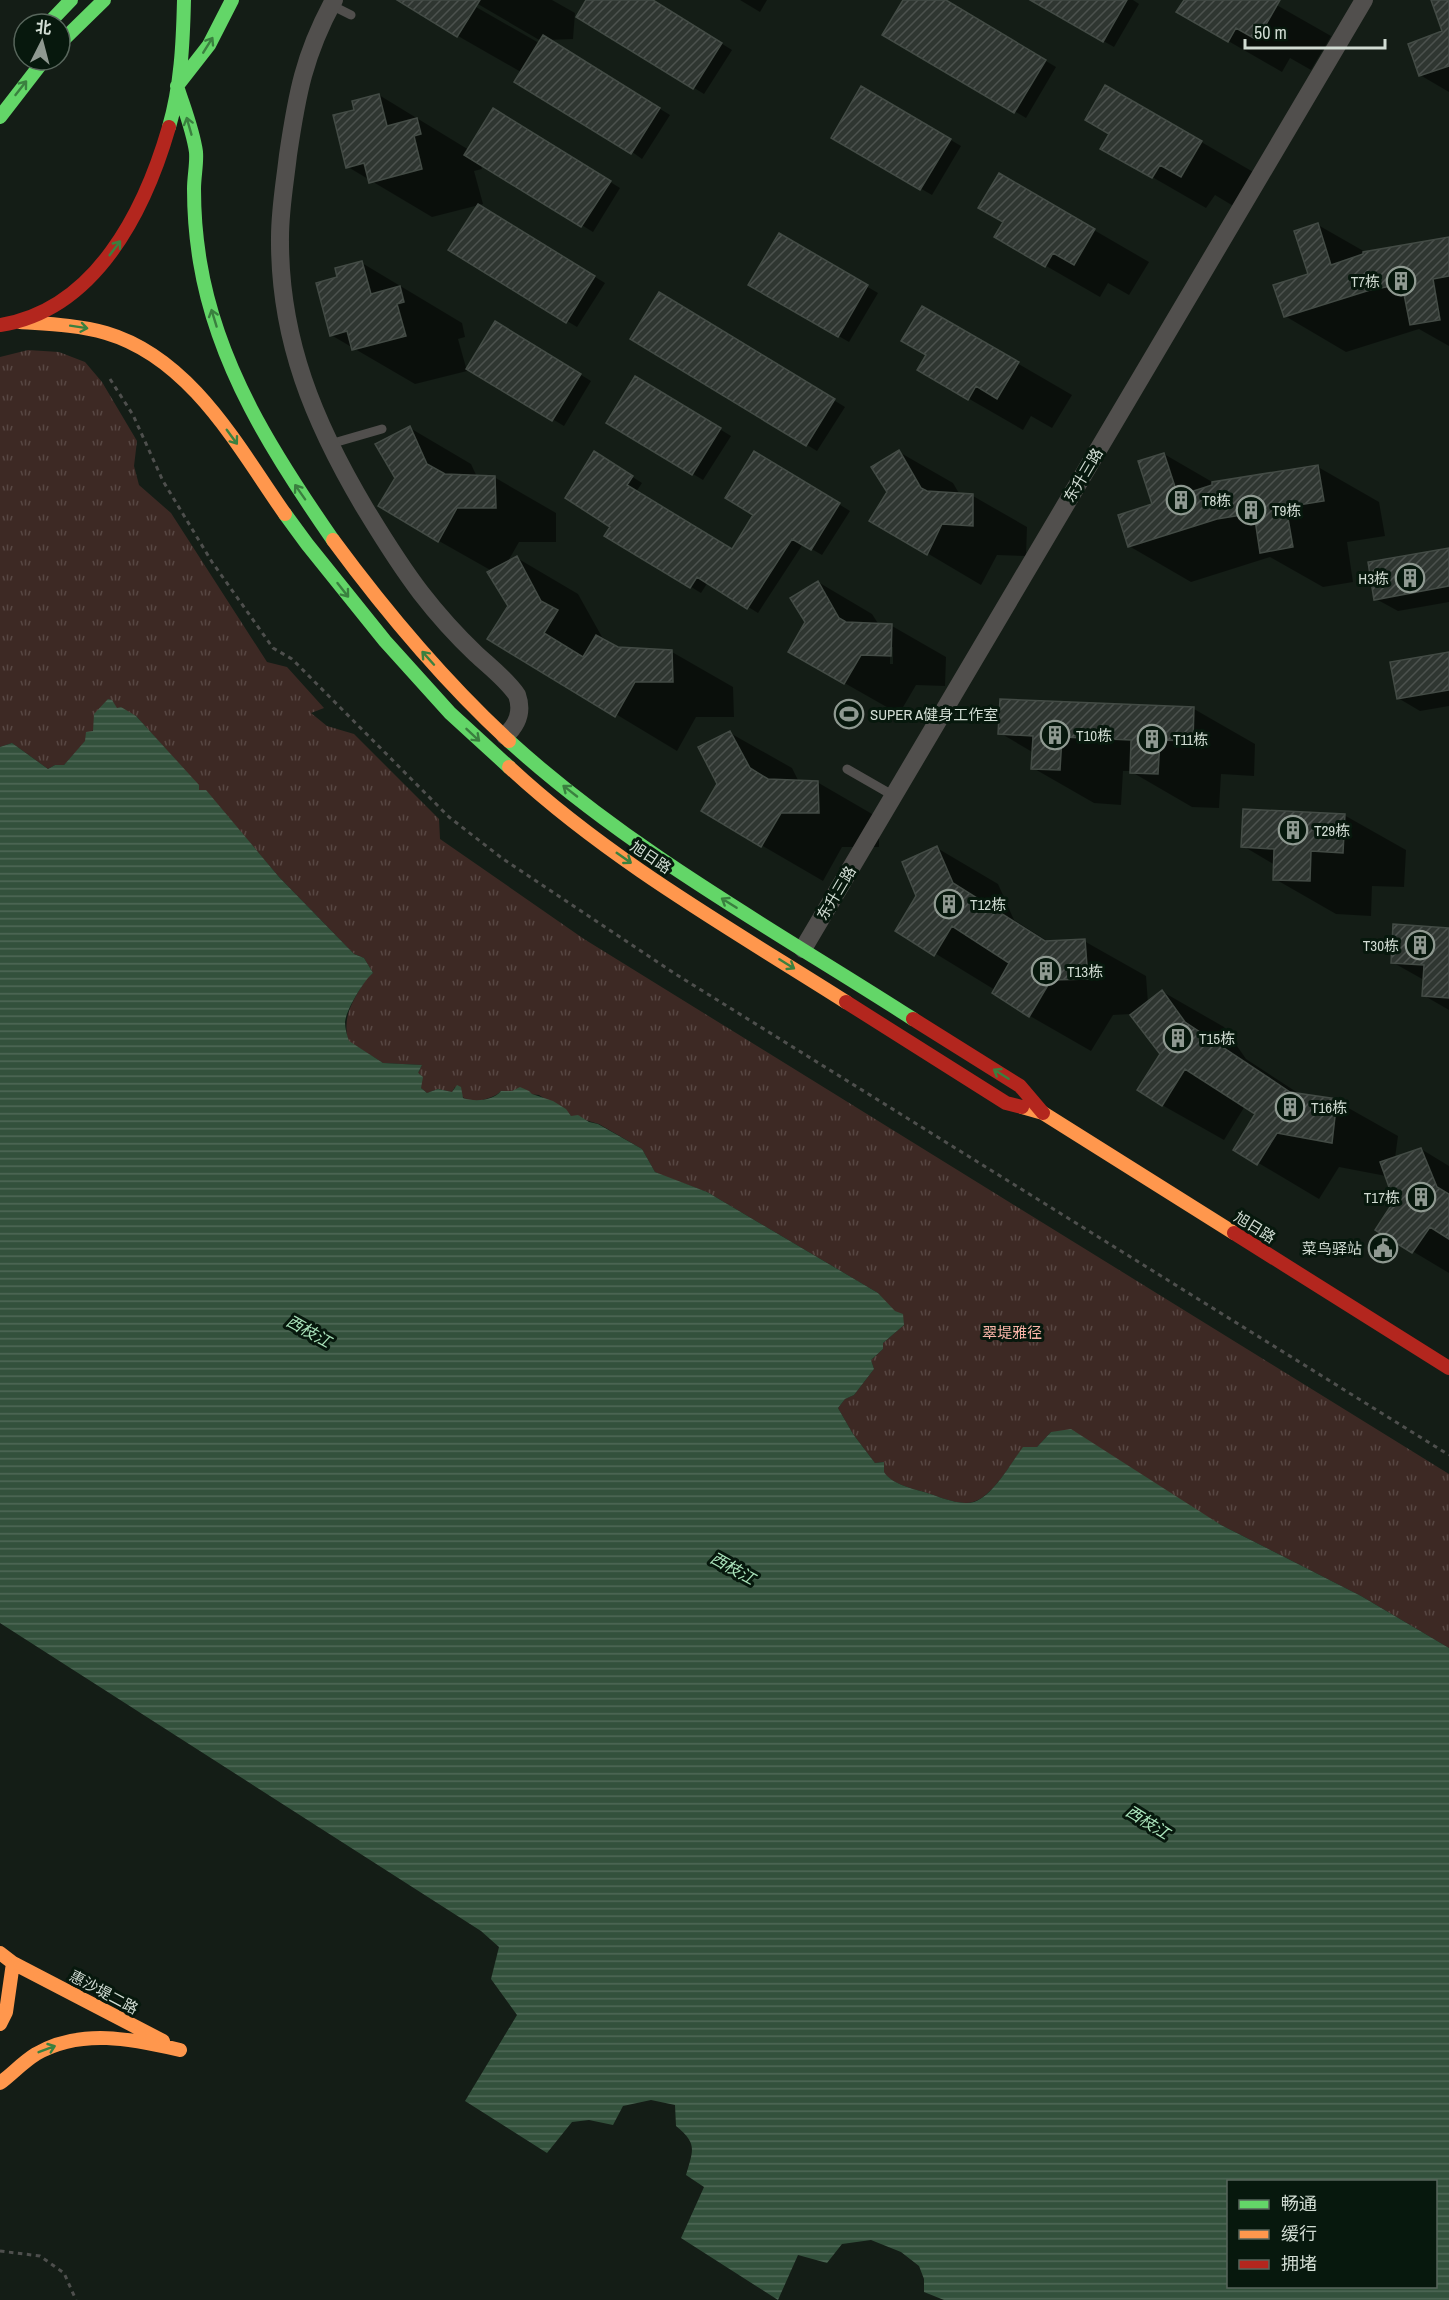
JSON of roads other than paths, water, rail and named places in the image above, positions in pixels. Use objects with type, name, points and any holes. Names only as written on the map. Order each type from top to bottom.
[{"type":"main road","points":[[60,12],[71,0]]},
{"type":"main road","points":[[72,31],[104,0]]},
{"type":"main road","points":[[0,336],[76,290],[102,264],[125,235],[143,200],[160,155],[177,86],[184,0]]},
{"type":"main road","points":[[177,86],[209,45],[232,0]]},
{"type":"main road","points":[[0,117],[35,72]]},
{"type":"main road","name":"旭日路","points":[[177,86],[196,150],[195,207],[200,263],[224,350],[263,433],[292,481],[387,611],[427,658],[505,736],[550,776],[619,829],[705,888],[1020,1086],[1043,1113]]},
{"type":"main road","points":[[0,325],[20,322]]},
{"type":"main road","name":"旭日路","points":[[20,322],[62,325],[106,333],[139,347],[162,361],[198,394],[214,413],[307,544],[377,632],[433,696],[515,773],[584,830],[691,904],[1006,1103],[1043,1113],[1449,1368]]},
{"type":"main road","name":"惠沙堤二路","points":[[0,1953],[7,1962],[180,2050],[135,2039],[109,2037],[83,2040],[62,2044],[37,2054],[0,2083]]},
{"type":"main road","points":[[0,1981],[7,1962]]},
{"type":"main road","points":[[0,2024],[6,2012],[7,1962]]},
{"type":"street","name":"东升三路","points":[[802,949],[1364,0]]},
{"type":"street","points":[[333,3],[308,55],[297,96],[284,185],[280,235],[282,284],[293,350],[308,397],[330,444],[375,524],[420,592],[459,637],[517,695],[519,715],[514,726],[505,736]]},
{"type":"lane","points":[[333,3],[351,15]]},
{"type":"lane","points":[[330,444],[382,429]]},
{"type":"lane","points":[[847,769],[894,796]]},
{"type":"water","name":"西枝江","points":[[108,699],[112,700],[117,708],[121,707],[136,716],[199,785],[199,790],[206,790],[279,877],[354,954],[364,958],[373,973],[356,996],[346,1017],[345,1027],[349,1041],[383,1063],[422,1065],[418,1073],[423,1077],[421,1088],[427,1093],[438,1089],[452,1092],[457,1085],[461,1087],[463,1098],[478,1100],[488,1099],[501,1091],[512,1091],[520,1087],[553,1101],[566,1109],[571,1116],[578,1115],[589,1122],[598,1124],[642,1149],[655,1172],[707,1192],[878,1293],[895,1311],[903,1314],[904,1325],[883,1343],[883,1349],[871,1360],[874,1369],[854,1395],[845,1399],[838,1408],[853,1434],[875,1463],[884,1462],[884,1472],[896,1483],[948,1500],[961,1503],[974,1502],[981,1499],[995,1486],[1023,1447],[1037,1447],[1051,1432],[1071,1429],[1221,1525],[1361,1596],[1449,1648],[1449,2300],[944,2300],[924,2292],[924,2279],[919,2266],[901,2252],[871,2240],[842,2244],[827,2263],[798,2255],[778,2300],[681,2238],[704,2187],[686,2175],[692,2148],[688,2138],[676,2126],[675,2105],[651,2100],[623,2106],[613,2125],[589,2120],[572,2122],[547,2153],[465,2101],[517,2015],[491,1979],[499,1947],[481,1931],[0,1623],[0,747],[12,743],[48,769],[55,765],[64,765],[85,741],[86,732],[93,731],[94,714]]},
{"type":"place","name":"T7栋","points":[[1401,281]]},
{"type":"place","name":"T8栋","points":[[1181,500]]},
{"type":"place","name":"T9栋","points":[[1251,510]]},
{"type":"place","name":"H3栋","points":[[1410,578]]},
{"type":"place","name":"SUPER A健身工作室","points":[[849,714]]},
{"type":"place","name":"T10栋","points":[[1055,735]]},
{"type":"place","name":"T11栋","points":[[1152,739]]},
{"type":"place","name":"T29栋","points":[[1293,830]]},
{"type":"place","name":"T12栋","points":[[949,904]]},
{"type":"place","name":"T30栋","points":[[1420,945]]},
{"type":"place","name":"T13栋","points":[[1046,971]]},
{"type":"place","name":"T15栋","points":[[1178,1038]]},
{"type":"place","name":"T16栋","points":[[1290,1107]]},
{"type":"place","name":"T17栋","points":[[1421,1197]]},
{"type":"place","name":"菜鸟驿站","points":[[1383,1248]]},
{"type":"park label","name":"翠堤雅径","points":[[1012,1332]]}]
